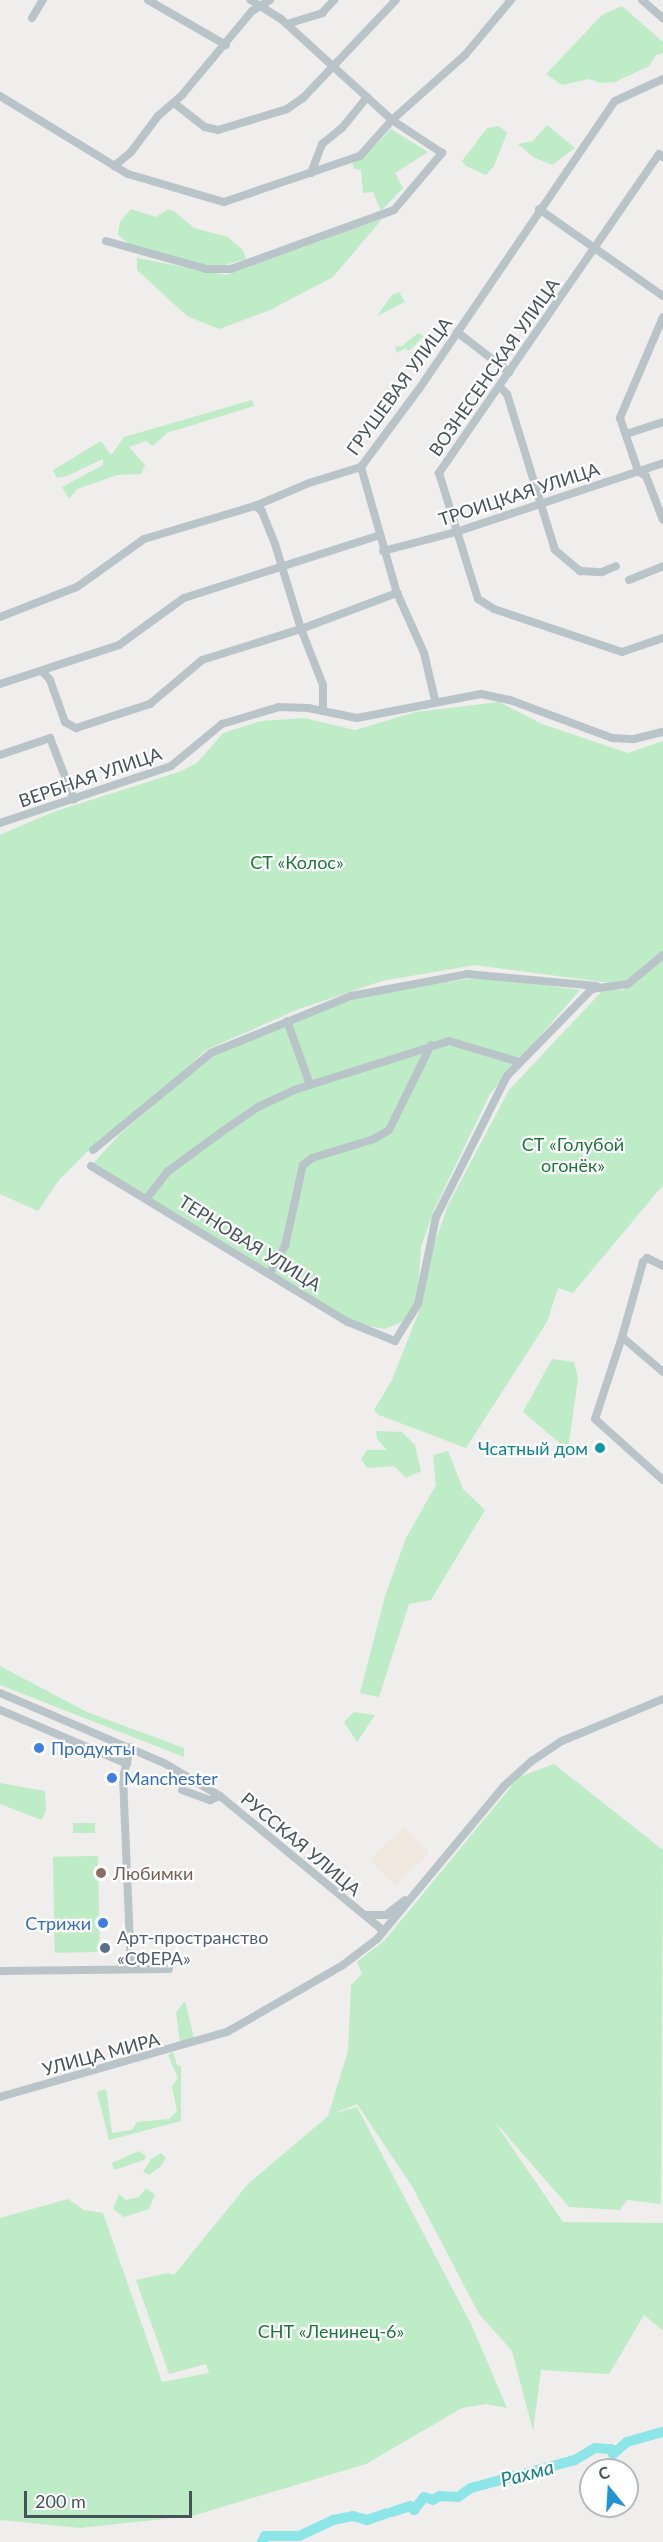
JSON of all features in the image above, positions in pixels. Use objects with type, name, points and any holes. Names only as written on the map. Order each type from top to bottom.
[{"type":"street","points":[[32,18],[43,0]]},
{"type":"street","points":[[148,0],[226,45]]},
{"type":"street","points":[[106,241],[206,269],[231,269],[394,210],[442,153],[392,120],[287,24],[250,0]]},
{"type":"street","points":[[114,166],[174,103],[259,6],[270,0]]},
{"type":"street","points":[[287,24],[322,13],[334,0]]},
{"type":"street","points":[[174,103],[205,127],[232,128],[287,109],[334,68],[396,0]]},
{"type":"street","points":[[0,96],[136,178],[224,202],[360,156],[392,120],[465,55],[511,0]]},
{"type":"street","points":[[642,0],[663,18]]},
{"type":"street","name":"ГРУШЕВАЯ УЛИЦА","points":[[0,617],[77,588],[144,539],[255,506],[309,483],[361,467],[457,332],[615,101],[663,79]]},
{"type":"street","points":[[311,173],[322,144],[342,128],[367,97]]},
{"type":"street","name":"ВОЗНЕСЕНСКАЯ УЛИЦА","points":[[661,156],[594,248],[439,473],[478,599],[494,609],[622,652],[663,638]]},
{"type":"street","points":[[539,209],[663,296]]},
{"type":"street","points":[[663,317],[620,418],[638,471],[646,476],[663,520]]},
{"type":"street","points":[[457,332],[509,372]]},
{"type":"street","points":[[500,387],[507,394],[555,550],[564,561],[580,571],[602,572],[616,566]]},
{"type":"street","points":[[626,434],[663,422]]},
{"type":"street","name":"ТРОИЦКАЯ УЛИЦА","points":[[383,551],[456,532],[663,463]]},
{"type":"street","points":[[361,467],[383,551],[397,593],[424,653],[435,700]]},
{"type":"street","points":[[255,506],[263,514],[323,685],[323,711]]},
{"type":"street","points":[[0,684],[119,645],[184,598],[380,535]]},
{"type":"street","points":[[629,580],[663,566]]},
{"type":"street","points":[[42,671],[50,680],[65,722],[71,728],[150,704],[202,660],[302,629],[397,593]]},
{"type":"street","name":"ВЕРБНАЯ УЛИЦА","points":[[0,823],[171,766],[222,724],[240,716],[296,706],[357,718],[466,695],[496,696],[612,738],[634,739],[663,732]]},
{"type":"street","points":[[0,754],[50,738],[74,800]]},
{"type":"street","points":[[93,1150],[155,1102],[198,1062],[287,1020],[362,993],[457,975],[598,987],[628,984],[663,955]]},
{"type":"street","points":[[147,1198],[167,1172],[258,1107],[309,1085],[432,1044],[449,1041],[519,1062],[598,987]]},
{"type":"street","points":[[287,1020],[309,1085]]},
{"type":"street","points":[[270,1273],[285,1246],[303,1165],[312,1158],[374,1139],[389,1130],[432,1044]]},
{"type":"street","name":"ТЕРНОВАЯ УЛИЦА","points":[[91,1166],[348,1322],[398,1339],[421,1295],[436,1217],[507,1076],[519,1062]]},
{"type":"street","points":[[663,1266],[647,1258],[643,1262],[596,1419],[663,1480]]},
{"type":"street","points":[[622,1337],[663,1372]]},
{"type":"street","name":"РУССКАЯ УЛИЦА","points":[[0,1693],[130,1747],[220,1796],[251,1818],[355,1910],[384,1931]]},
{"type":"street","points":[[355,1910],[370,1917],[386,1915],[418,1890],[504,1786],[532,1761],[562,1741],[663,1699]]},
{"type":"street","points":[[0,1710],[127,1764]]},
{"type":"street","points":[[130,1747],[123,1777],[131,1969]]},
{"type":"street","points":[[182,1790],[210,1800],[220,1796]]},
{"type":"street","name":"УЛИЦА МИРА","points":[[0,2097],[209,2038],[343,1965],[384,1931],[418,1890]]},
{"type":"street","points":[[0,1971],[169,1970]]},
{"type":"green space","points":[[622,6],[663,42],[663,53],[656,55],[649,66],[615,82],[601,83],[589,79],[562,85],[546,74],[602,15]]},
{"type":"green space","points":[[547,125],[575,148],[552,165],[533,157],[518,144],[533,141]]},
{"type":"green space","points":[[499,126],[507,133],[494,166],[486,175],[466,166],[462,161],[487,128]]},
{"type":"green space","points":[[391,129],[428,152],[395,173],[403,188],[381,211],[373,192],[363,193],[361,170],[354,169],[352,163],[363,158]]},
{"type":"green space","points":[[131,209],[156,217],[168,209],[174,211],[194,228],[228,237],[243,250],[246,259],[214,268],[132,246],[118,235],[120,222]]},
{"type":"green space","points":[[382,219],[333,277],[270,310],[219,329],[187,316],[137,270],[137,258],[226,275]]},
{"type":"green space","points":[[399,292],[405,302],[377,316],[392,295]]},
{"type":"green space","points":[[418,333],[424,336],[409,351],[405,348],[397,353],[395,346],[401,347]]},
{"type":"green space","points":[[252,400],[254,406],[167,433],[153,446],[146,441],[129,447],[145,465],[141,474],[117,475],[77,489],[69,499],[62,487],[103,465],[103,459],[67,476],[57,478],[53,470],[101,441],[111,455],[124,437]]},
{"type":"green space","name":"СТ «Колос»","points":[[499,702],[542,724],[628,753],[663,741],[663,952],[642,971],[618,984],[475,965],[382,981],[299,1009],[206,1050],[152,1100],[101,1138],[59,1180],[38,1211],[0,1194],[0,835],[53,812],[179,772],[197,763],[223,733],[261,721],[304,718],[355,730],[416,712]]},
{"type":"green space","name":"СТ «Голубой огонёк»","points":[[663,958],[663,1185],[573,1293],[558,1288],[547,1322],[466,1448],[379,1415],[374,1410],[392,1380],[421,1306],[433,1248],[448,1205],[509,1090],[604,989],[623,990]]},
{"type":"green space","points":[[484,977],[580,990],[490,1094],[434,1210],[421,1247],[417,1300],[404,1321],[385,1329],[348,1322],[91,1166],[119,1135],[181,1082],[213,1057],[248,1039],[373,992]]},
{"type":"green space","points":[[552,1359],[574,1362],[578,1378],[568,1450],[523,1412]]},
{"type":"green space","points":[[376,1431],[402,1432],[415,1445],[421,1471],[406,1478],[394,1466],[367,1468],[361,1459],[367,1450],[387,1450],[377,1439]]},
{"type":"green space","points":[[448,1451],[463,1489],[485,1510],[431,1600],[409,1604],[379,1697],[360,1693],[385,1596],[406,1538],[436,1485],[433,1455]]},
{"type":"green space","points":[[0,1666],[87,1712],[184,1748],[184,1757],[0,1685]]},
{"type":"green space","points":[[354,1712],[375,1715],[357,1742],[344,1722]]},
{"type":"green space","name":"СНТ «Ленинец-6»","points":[[554,1764],[663,1850],[661,2204],[627,2200],[620,2210],[569,2207],[494,2121],[563,2222],[663,2223],[663,2331],[644,2315],[609,2374],[541,2370],[533,2431],[512,2351],[479,2314],[413,2188],[357,2104],[332,2114],[357,2107],[471,2324],[507,2408],[486,2404],[462,2408],[366,2464],[192,2516],[80,2528],[0,2520],[0,2218],[68,2199],[84,2210],[103,2213],[162,2382],[209,2373],[206,2364],[169,2374],[136,2280],[168,2273],[174,2275],[248,2184],[328,2116],[348,2051],[351,1985],[362,1974],[357,1962],[385,1940],[519,1777]]},
{"type":"green space","points":[[0,1783],[45,1791],[46,1810],[42,1820],[0,1804]]},
{"type":"green space","points":[[73,1823],[95,1823],[95,1833],[73,1833]]},
{"type":"green space","points":[[98,1856],[100,1952],[55,1953],[53,1857]]},
{"type":"green space","points":[[185,2001],[194,2038],[180,2043],[176,2012]]},
{"type":"green space","points":[[173,2052],[177,2065],[181,2066],[181,2121],[109,2140],[97,2092],[106,2089],[112,2133],[132,2130],[137,2122],[169,2119],[177,2111],[172,2086],[178,2078],[168,2055]]},
{"type":"green space","points":[[139,2151],[146,2156],[144,2160],[114,2170],[112,2163]]},
{"type":"green space","points":[[161,2153],[166,2158],[161,2166],[149,2175],[143,2172],[151,2159]]},
{"type":"green space","points":[[146,2188],[155,2195],[149,2209],[124,2217],[113,2209],[119,2194],[126,2200],[139,2197]]},
{"type":"sand","points":[[404,1827],[429,1853],[395,1886],[370,1860]]},
{"type":"waterway","name":"Рахма","points":[[392,2512],[410,2506],[414,2510],[424,2497],[433,2500],[440,2496],[458,2497],[471,2488],[575,2460],[595,2448],[611,2449],[613,2454],[627,2442],[663,2432]]},
{"type":"waterway","name":"Рахма","points":[[262,2542],[265,2536],[299,2536],[333,2520],[353,2516],[367,2520],[387,2513]]},
{"type":"place","name":"Чсатный дом","points":[[600,1448]]},
{"type":"place","name":"Продукты","points":[[39,1748]]},
{"type":"place","name":"Manchester","points":[[112,1778]]},
{"type":"place","name":"Любимки","points":[[101,1873]]},
{"type":"place","name":"Стрижи","points":[[103,1923]]},
{"type":"place","name":"Арт-пространство «СФЕРА»","points":[[105,1948]]}]
